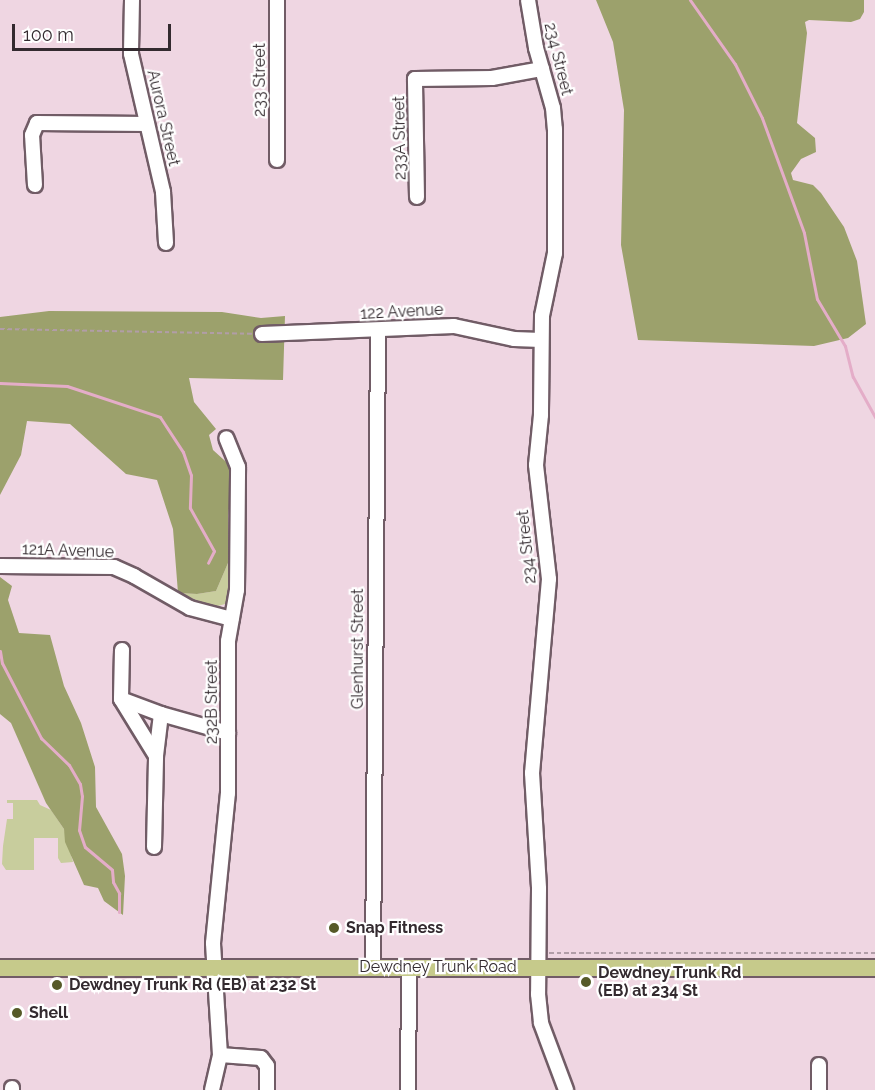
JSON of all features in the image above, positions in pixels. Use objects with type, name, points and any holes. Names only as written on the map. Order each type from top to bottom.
[{"type":"main road","name":"Dewdney Trunk Road","points":[[0,968],[409,967],[544,959],[875,968]]},
{"type":"street","name":"Aurora Street","points":[[132,0],[131,54],[163,192],[166,243]]},
{"type":"street","name":"233 Street","points":[[277,0],[277,160]]},
{"type":"street","name":"234 Street","points":[[528,0],[542,69],[553,108],[555,195],[554,261],[544,299],[541,340],[542,400],[536,476],[549,579],[532,773],[544,959],[541,1023],[566,1090]]},
{"type":"street","name":"233A Street","points":[[417,196],[415,79],[492,78],[542,69]]},
{"type":"street","points":[[35,185],[32,135],[37,123],[147,124]]},
{"type":"street","name":"122 Avenue","points":[[262,334],[454,326],[514,339],[541,340]]},
{"type":"street","name":"Glenhurst Street","points":[[373,967],[378,330]]},
{"type":"street","name":"232B Street","points":[[212,1090],[220,1055],[215,921],[228,793],[228,641],[237,590],[238,467],[226,438]]},
{"type":"street","name":"121A Avenue","points":[[0,566],[114,567],[135,576],[190,608],[232,619]]},
{"type":"street","points":[[122,650],[121,699],[156,756]]},
{"type":"street","points":[[121,699],[161,714],[228,734]]},
{"type":"street","points":[[154,847],[156,756],[161,714]]},
{"type":"street","points":[[408,1090],[409,967]]},
{"type":"street","points":[[220,1055],[261,1058],[267,1066],[267,1090]]},
{"type":"street","points":[[819,1065],[819,1090]]},
{"type":"path","points":[[0,329],[262,334]]},
{"type":"path","points":[[544,959],[875,953]]},
{"type":"green space","points":[[596,0],[864,0],[864,12],[860,19],[851,22],[809,20],[805,22],[807,33],[797,123],[815,138],[816,152],[801,159],[791,173],[793,180],[813,185],[821,193],[844,227],[857,261],[866,324],[848,338],[814,346],[638,340],[621,245],[624,110],[613,42]]},
{"type":"green space","points":[[49,311],[222,312],[261,318],[285,316],[283,380],[189,378],[194,402],[216,429],[209,435],[213,450],[234,469],[228,516],[228,563],[216,591],[197,594],[178,593],[173,529],[157,480],[126,474],[70,424],[27,421],[21,455],[0,495],[0,317]]},
{"type":"green space","points":[[228,563],[229,595],[225,604],[218,606],[178,593],[197,594],[216,591]]},
{"type":"green space","points":[[0,577],[12,586],[8,600],[19,633],[50,635],[64,686],[81,723],[95,767],[96,807],[122,854],[125,876],[123,915],[104,901],[98,888],[84,885],[65,842],[64,829],[46,803],[11,723],[0,714]]},
{"type":"green space","points":[[7,800],[37,800],[40,805],[51,810],[64,829],[73,862],[61,863],[58,858],[58,838],[34,838],[34,870],[6,870],[2,864],[3,846],[7,819],[13,819],[13,803],[7,803]]},
{"type":"waterway","points":[[690,0],[735,64],[762,118],[804,233],[817,299],[845,346],[853,377],[875,417]]},
{"type":"waterway","points":[[0,383],[67,386],[160,417],[183,452],[191,475],[190,508],[214,551],[208,563]]},
{"type":"waterway","points":[[0,651],[2,663],[41,738],[69,765],[80,784],[82,796],[79,830],[85,847],[112,870],[113,882],[119,893],[119,912]]},
{"type":"place","name":"Snap Fitness","points":[[334,928]]},
{"type":"place","name":"Dewdney Trunk Rd (EB) at 234 St","points":[[586,982]]},
{"type":"place","name":"Dewdney Trunk Rd (EB) at 232 St","points":[[57,985]]},
{"type":"place","name":"Shell","points":[[17,1013]]}]
